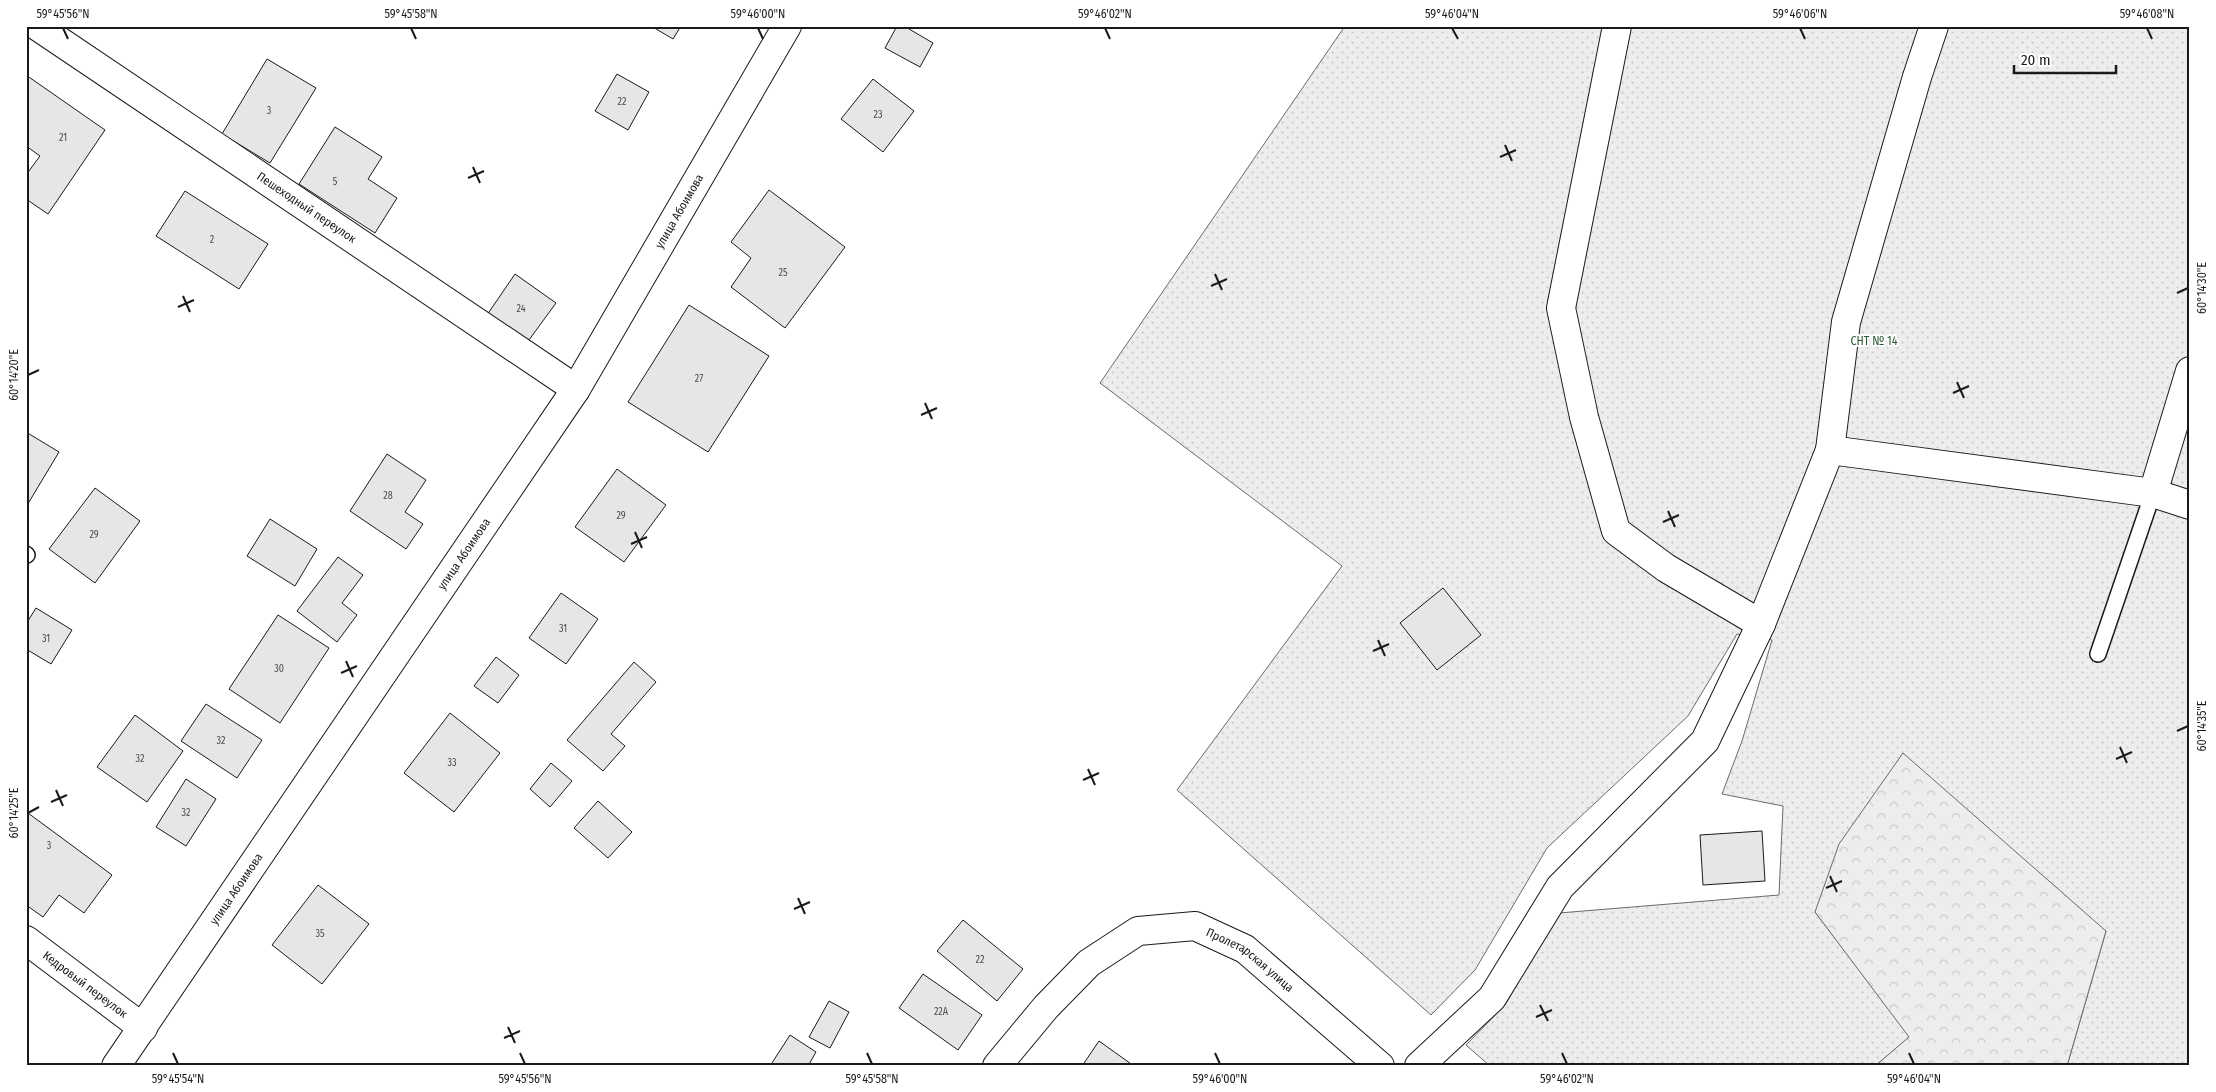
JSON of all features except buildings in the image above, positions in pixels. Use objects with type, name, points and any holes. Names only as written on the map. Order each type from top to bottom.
[{"type":"street","name":"Пешеходный переулок","points":[[37,26],[576,388]]},
{"type":"street","name":"улица Абоимова","points":[[116,1066],[576,388],[787,26]]},
{"type":"street","points":[[1617,26],[1561,308],[1584,417],[1616,531],[1666,568],[1760,624]]},
{"type":"street","points":[[1419,1066],[1492,998],[1560,887],[1705,741],[1760,624],[1830,450],[1846,322],[1917,77],[1934,26]]},
{"type":"street","points":[[2152,493],[2190,371]]},
{"type":"street","points":[[1830,450],[2152,493],[2190,505]]},
{"type":"street","name":"Пролетарская улица","points":[[997,1066],[1046,1006],[1089,963],[1138,931],[1196,926],[1245,949],[1380,1066]]},
{"type":"street","name":"Кедровый переулок","points":[[26,940],[143,1028]]},
{"type":"lane","points":[[2098,654],[2152,493]]},
{"type":"green space","name":"СНТ № 14","points":[[1345,26],[2190,26],[2190,1066],[2067,1066],[2106,931],[1815,912],[1910,1037],[1875,1066],[1490,1066],[1466,1045],[1505,1005],[1559,913],[1779,895],[1783,806],[1722,794],[1742,741],[1772,640],[1737,634],[1688,716],[1547,848],[1475,970],[1431,1015],[1177,790],[1342,566],[1100,383]]},
{"type":"green space","points":[[1903,753],[2106,931],[2067,1066],[1875,1066],[1909,1037],[1815,912],[1839,844]]}]
